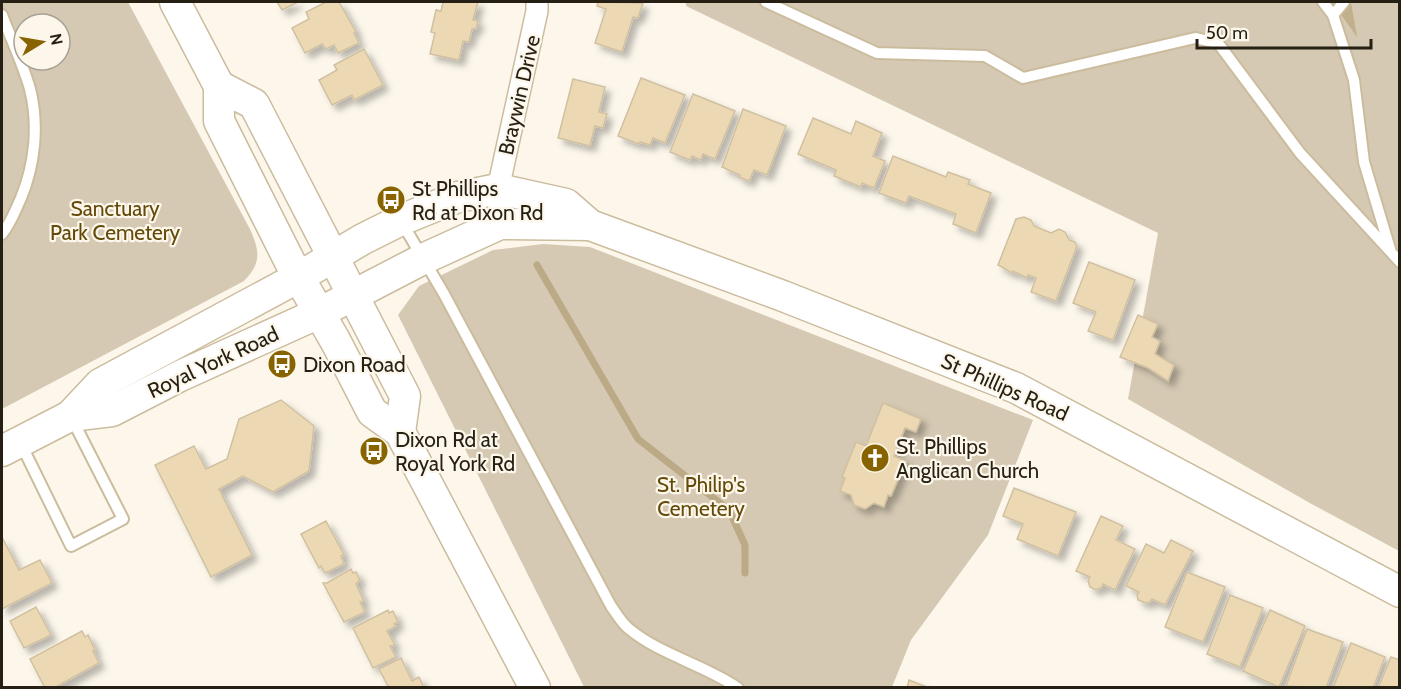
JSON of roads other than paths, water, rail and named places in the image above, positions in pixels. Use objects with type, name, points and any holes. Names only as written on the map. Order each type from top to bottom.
[{"type":"main road","points":[[175,2],[219,86],[219,121],[299,277],[372,412],[400,432],[535,687]]},
{"type":"main road","points":[[219,86],[254,104],[405,396],[400,432]]},
{"type":"main road","name":"St Phillips Road","points":[[332,257],[401,220],[458,197],[498,189],[566,204],[590,225]]},
{"type":"main road","name":"St Phillips Road","points":[[353,296],[423,259],[500,224],[590,225],[783,296],[1016,388],[1084,422],[1400,592]]},
{"type":"main road","name":"Royal York Road","points":[[10,447],[70,416],[100,384],[332,257]]},
{"type":"main road","name":"Royal York Road","points":[[70,416],[112,411],[180,376],[353,296]]},
{"type":"street","name":"Braywin Drive","points":[[500,224],[498,189],[537,11],[537,2]]},
{"type":"lane","points":[[766,2],[877,53],[985,56],[1023,78],[1195,38],[1218,43],[1300,153],[1400,262]]},
{"type":"lane","points":[[1323,2],[1333,15],[1354,80],[1364,162],[1390,252]]},
{"type":"lane","points":[[1333,15],[1344,2]]},
{"type":"lane","points":[[2,15],[30,89],[34,131],[30,177],[9,225],[2,234]]},
{"type":"lane","points":[[401,220],[444,294],[611,606],[626,626],[649,644],[722,676],[738,687]]},
{"type":"lane","points":[[10,447],[71,546],[123,519],[70,416]]},
{"type":"waterway","points":[[537,265],[638,439],[729,510],[745,545],[745,573]]},
{"type":"place","name":"St Phillips Rd at Dixon Rd","points":[[391,200]]},
{"type":"place","name":"Dixon Road","points":[[282,364]]},
{"type":"place","name":"Dixon Rd at Royal York Rd","points":[[374,451]]},
{"type":"place","name":"St. Phillips Anglican Church","points":[[875,458]]},
{"type":"park label","name":"Sanctuary Park Cemetery","points":[[115,220]]},
{"type":"park label","name":"St. Philip's Cemetery","points":[[701,496]]}]
